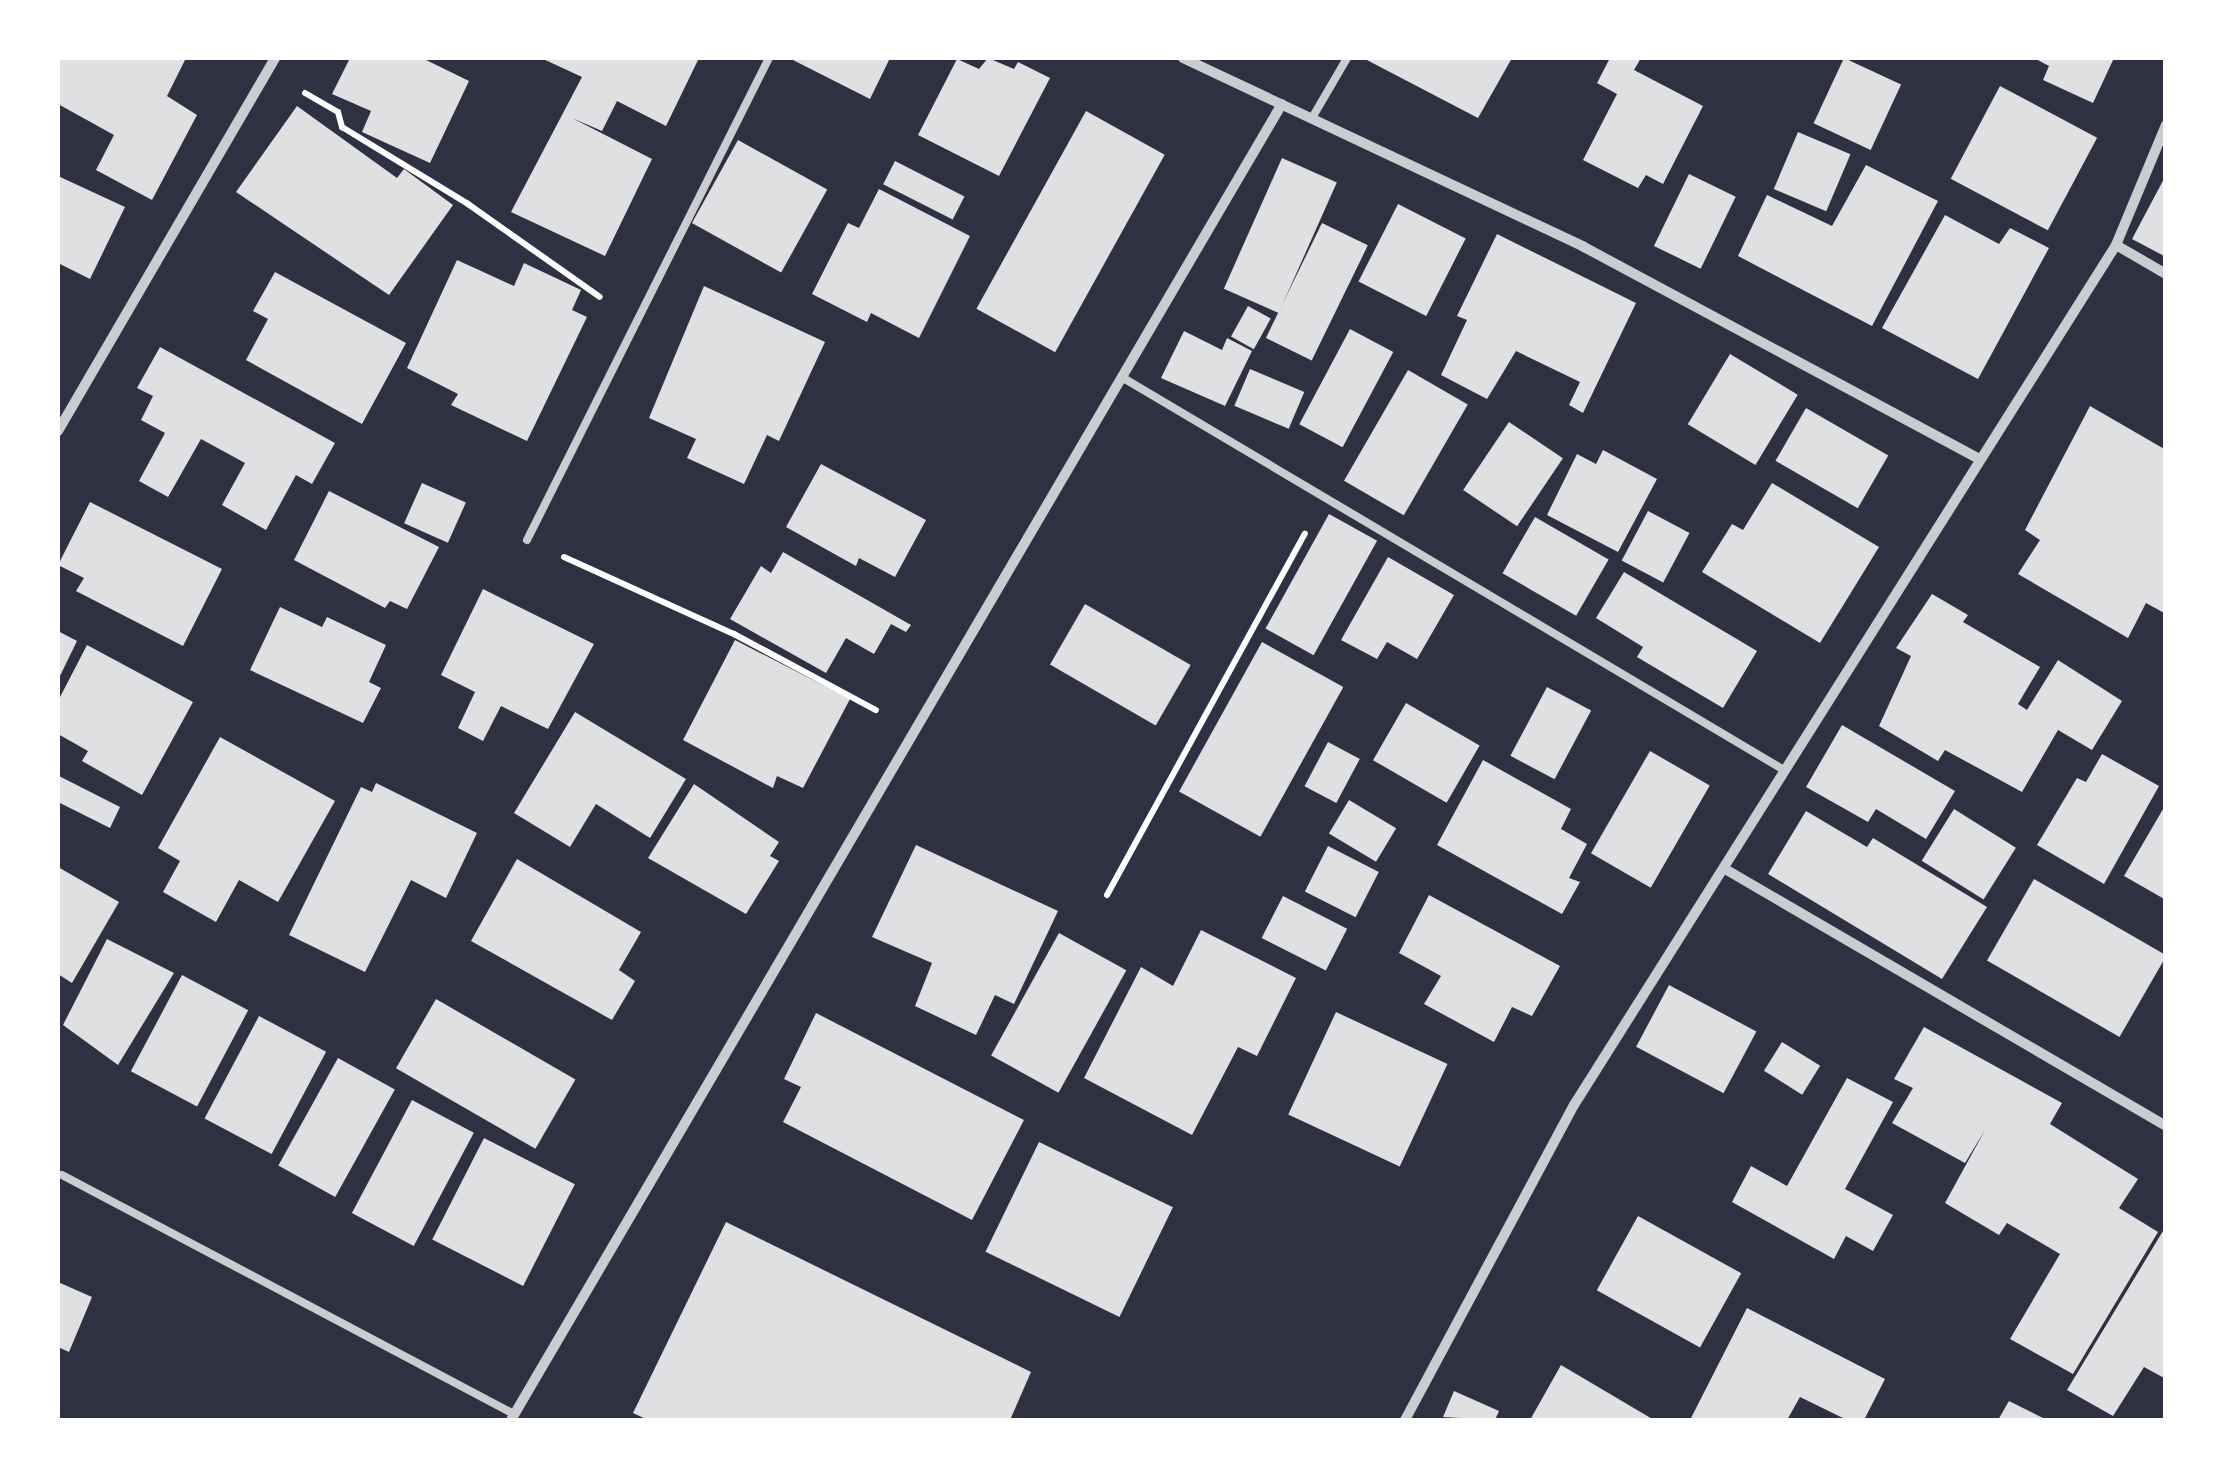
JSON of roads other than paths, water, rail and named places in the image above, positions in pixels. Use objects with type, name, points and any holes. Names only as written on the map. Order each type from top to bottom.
[{"type":"street","points":[[58,431],[275,58]]},
{"type":"street","points":[[1183,58],[1584,247],[1978,458]]},
{"type":"street","points":[[513,1418],[1125,379],[1282,104]]},
{"type":"street","points":[[1405,1420],[1574,1105],[1725,869],[1978,458],[2116,245],[2166,125]]},
{"type":"street","points":[[2116,245],[2166,274]]},
{"type":"street","points":[[1725,869],[2166,1126]]},
{"type":"lane","points":[[527,540],[769,58]]},
{"type":"lane","points":[[1312,118],[1347,58]]},
{"type":"lane","points":[[1125,379],[1784,770]]},
{"type":"lane","points":[[62,1175],[513,1418]]}]
